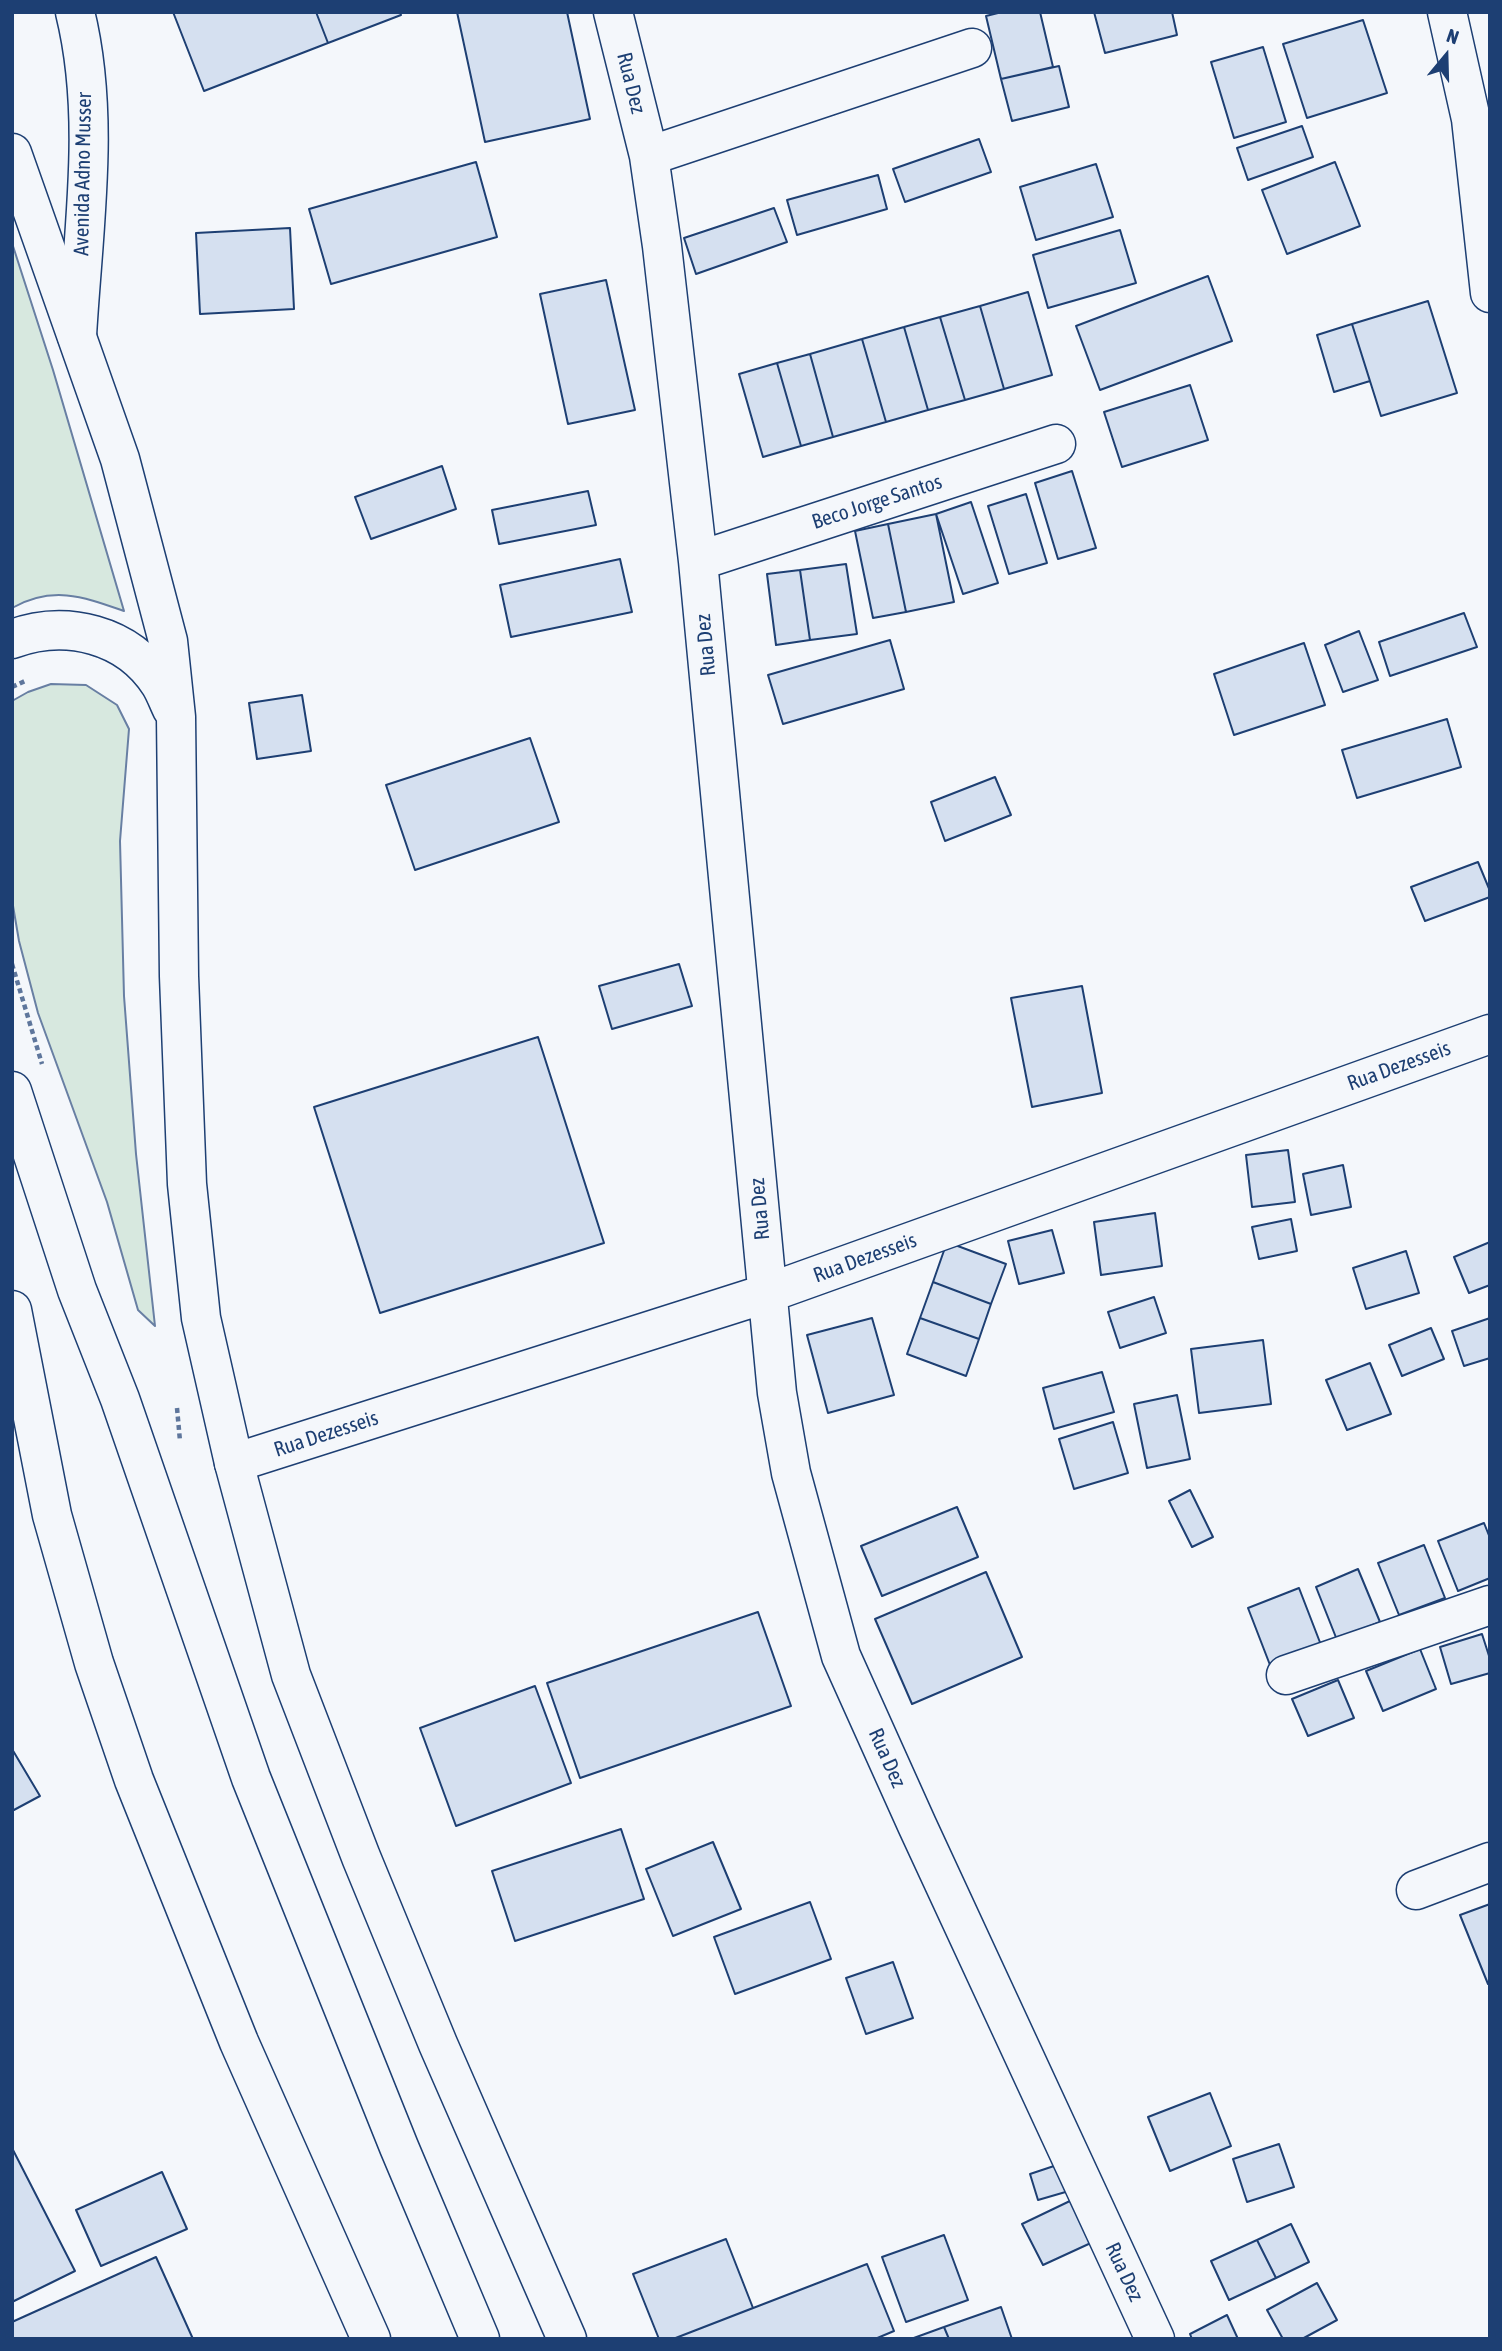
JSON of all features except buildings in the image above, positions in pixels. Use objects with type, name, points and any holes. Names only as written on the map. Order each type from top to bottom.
[{"type":"street","name":"Avenida Adno Musser","points":[[75,12],[84,48],[89,142],[77,336]]},
{"type":"street","name":"Rua Dez","points":[[613,12],[649,156],[662,246],[698,561],[777,1393],[790,1473],[841,1656],[922,1838],[1155,2339]]},
{"type":"street","points":[[1447,12],[1481,125],[1490,293]]},
{"type":"street","points":[[649,156],[972,48]]},
{"type":"street","points":[[12,153],[120,459],[168,641],[176,717],[179,976],[187,1184],[201,1318],[234,1463],[296,1688],[361,1857],[438,2044],[567,2339]]},
{"type":"street","name":"Beco Jorge Santos","points":[[698,561],[1056,444]]},
{"type":"street","points":[[12,639],[34,631],[70,629],[106,639],[137,657],[160,684],[176,717]]},
{"type":"street","name":"Rua Dezesseis","points":[[234,1463],[768,1293],[1490,1034]]},
{"type":"street","points":[[12,1091],[78,1290],[120,1399],[251,1778],[394,2134],[480,2339]]},
{"type":"street","points":[[12,1310],[52,1515],[94,1662],[134,1780],[239,2042],[371,2339]]},
{"type":"street","points":[[1286,1675],[1490,1605]]},
{"type":"street","points":[[1416,1890],[1490,1862]]},
{"type":"shaded area","points":[[12,243],[53,370],[124,611],[95,601],[55,595],[27,601],[12,608]]},
{"type":"shaded area","points":[[51,684],[86,685],[117,705],[129,729],[120,841],[124,996],[136,1154],[155,1326],[138,1310],[107,1202],[38,1013],[19,941],[12,900],[12,701]]}]
